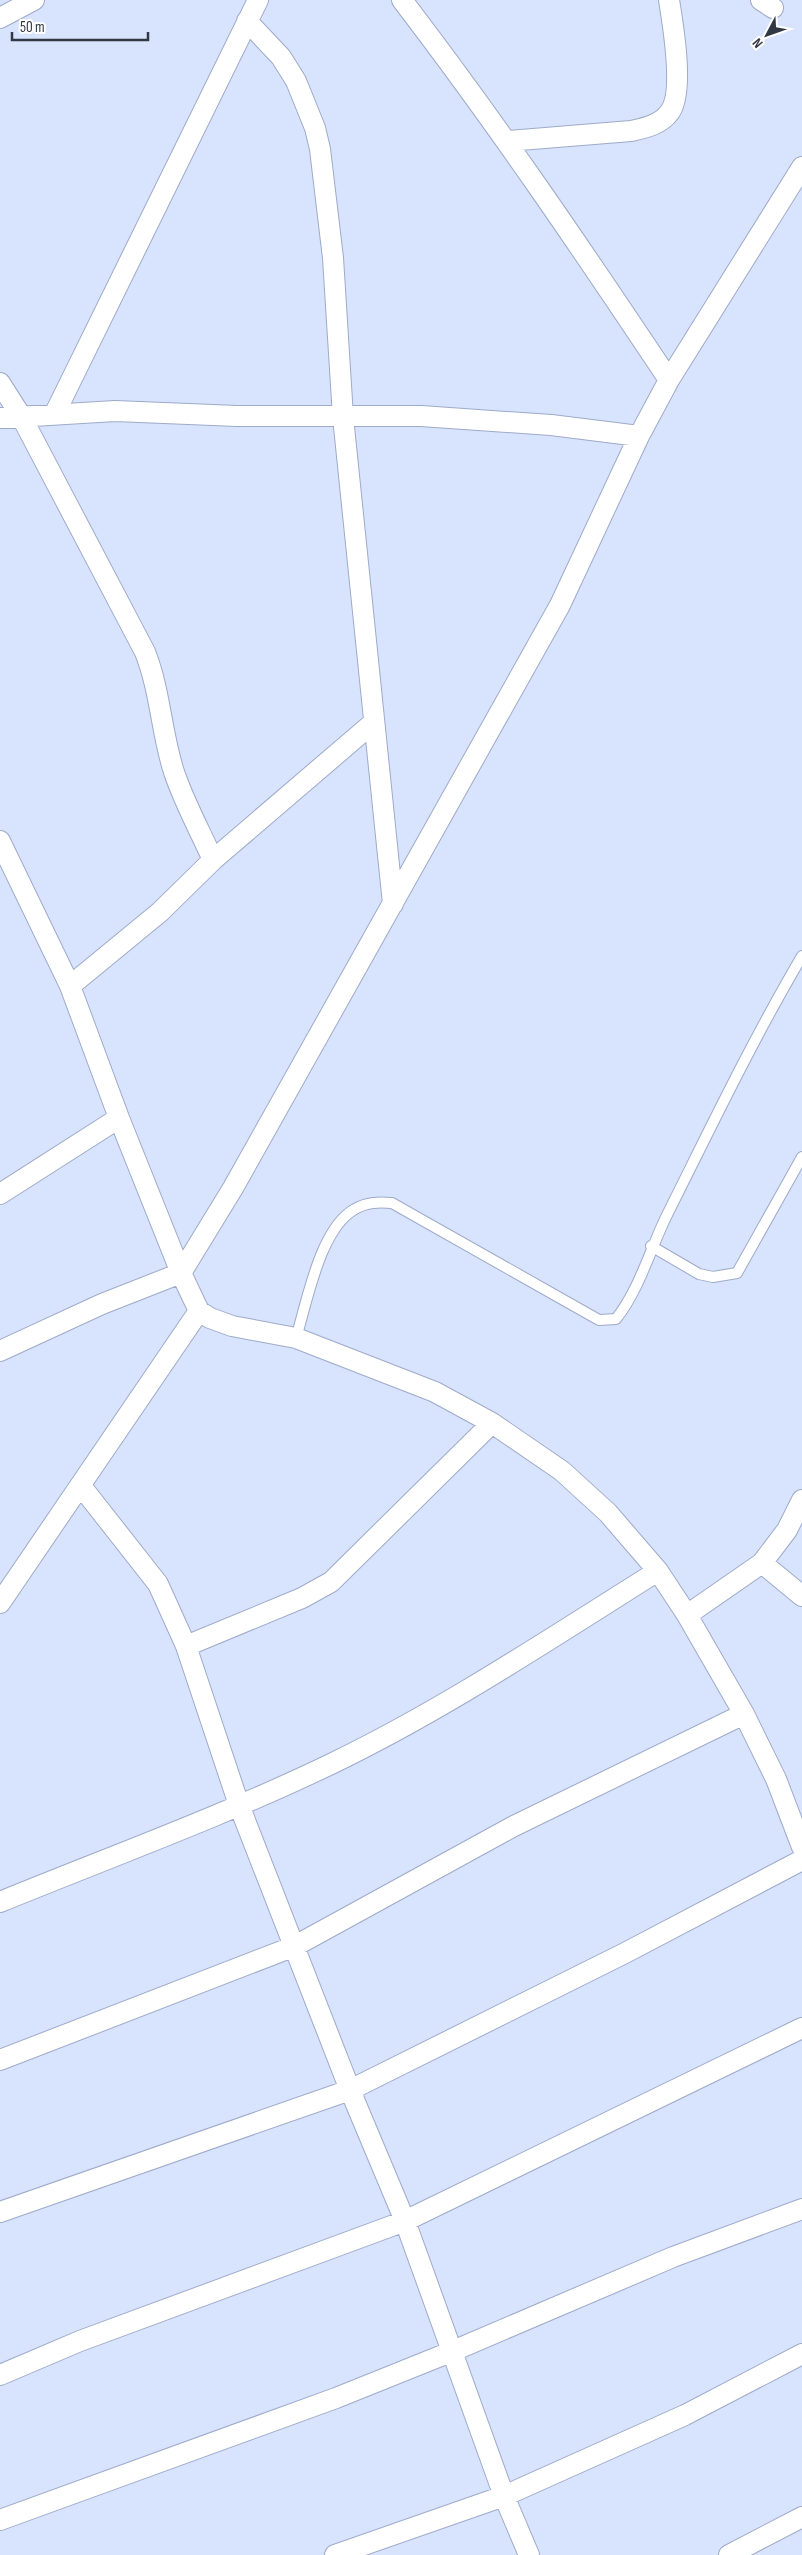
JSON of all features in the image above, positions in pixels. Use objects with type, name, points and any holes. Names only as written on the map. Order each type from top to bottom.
[{"type":"street","points":[[0,18],[34,0]]},
{"type":"street","points":[[55,413],[258,0]]},
{"type":"street","points":[[402,0],[463,78],[669,380]]},
{"type":"street","points":[[507,141],[631,131],[652,126],[669,113],[677,93],[676,46],[669,0]]},
{"type":"street","points":[[247,21],[281,57],[296,81],[315,128],[333,258],[343,417],[394,904]]},
{"type":"street","points":[[0,1351],[102,1304],[181,1273],[233,1188],[560,605],[639,436],[669,380],[802,167]]},
{"type":"street","points":[[0,382],[21,416],[145,652],[158,692],[174,773],[213,860]]},
{"type":"street","points":[[0,418],[55,413],[115,411],[343,417],[447,417],[551,425],[639,436]]},
{"type":"street","points":[[70,986],[160,912],[213,860],[374,722]]},
{"type":"street","points":[[0,841],[6,874],[70,986],[119,1118],[181,1273],[199,1311],[232,1326],[296,1338],[436,1392],[492,1423],[562,1472],[608,1514],[658,1571],[687,1615],[744,1714],[776,1779],[802,1847]]},
{"type":"street","points":[[0,1194],[119,1118]]},
{"type":"street","points":[[0,1603],[199,1311]]},
{"type":"street","points":[[186,1646],[302,1598],[331,1582],[492,1423]]},
{"type":"street","points":[[81,1486],[158,1584],[186,1646],[239,1805],[350,2090],[405,2221],[504,2496],[529,2555]]},
{"type":"street","points":[[687,1615],[762,1563],[787,1530],[802,1500]]},
{"type":"street","points":[[762,1563],[802,1596]]},
{"type":"street","points":[[0,1902],[239,1805],[331,1764],[447,1701],[658,1571]]},
{"type":"street","points":[[0,2060],[295,1946],[514,1826],[744,1714]]},
{"type":"street","points":[[0,2212],[350,2090],[625,1953],[802,1860]]},
{"type":"street","points":[[0,2374],[80,2341],[405,2221],[802,2028]]},
{"type":"street","points":[[0,2520],[336,2398],[453,2351],[673,2257],[800,2215]]},
{"type":"street","points":[[335,2555],[504,2496],[685,2415],[802,2354]]},
{"type":"street","points":[[729,2555],[802,2517]]},
{"type":"lane","points":[[296,1338],[326,1243],[338,1225],[354,1209],[373,1202],[392,1203],[600,1320],[616,1319],[626,1306],[651,1246],[769,1013],[802,956]]},
{"type":"lane","points":[[651,1246],[699,1274],[714,1278],[737,1273],[802,1157]]}]
